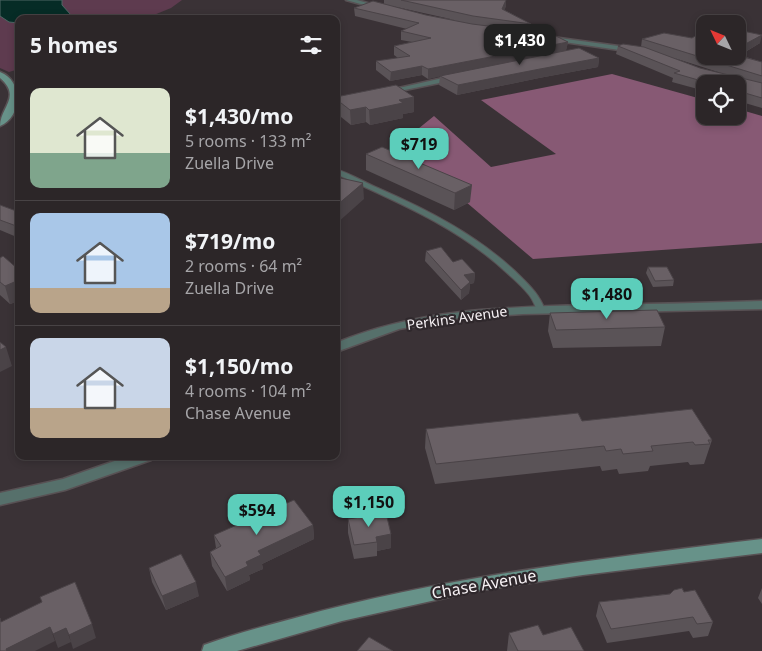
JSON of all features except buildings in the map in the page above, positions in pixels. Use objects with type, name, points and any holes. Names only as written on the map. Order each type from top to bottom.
[{"type":"main road","points":[[0,74],[10,84],[15,95],[13,106],[0,123]]},
{"type":"main road","name":"Chase Avenue","points":[[212,651],[342,612],[447,589],[554,572],[762,546]]},
{"type":"street","points":[[349,0],[391,10]]},
{"type":"street","points":[[539,38],[644,52]]},
{"type":"street","points":[[578,53],[606,47]]},
{"type":"street","points":[[374,94],[464,75]]},
{"type":"street","name":"Perkins Avenue","points":[[340,346],[358,337],[421,320],[490,311],[762,305]]},
{"type":"street","points":[[0,499],[65,484],[134,460]]},
{"type":"lane","points":[[340,172],[449,224],[473,240],[505,265],[536,296],[541,310]]},
{"type":"shaded area","points":[[0,0],[182,0],[171,8],[154,15],[15,15],[15,70],[9,72],[0,68]]},
{"type":"shaded area","points":[[0,0],[62,0],[62,5],[71,15],[15,15],[15,23],[9,22],[0,16]]},
{"type":"shaded area","points":[[612,74],[696,97],[696,125],[746,125],[746,111],[762,116],[762,243],[533,259],[459,196],[387,154],[434,116],[491,167],[556,154],[481,100]]}]
